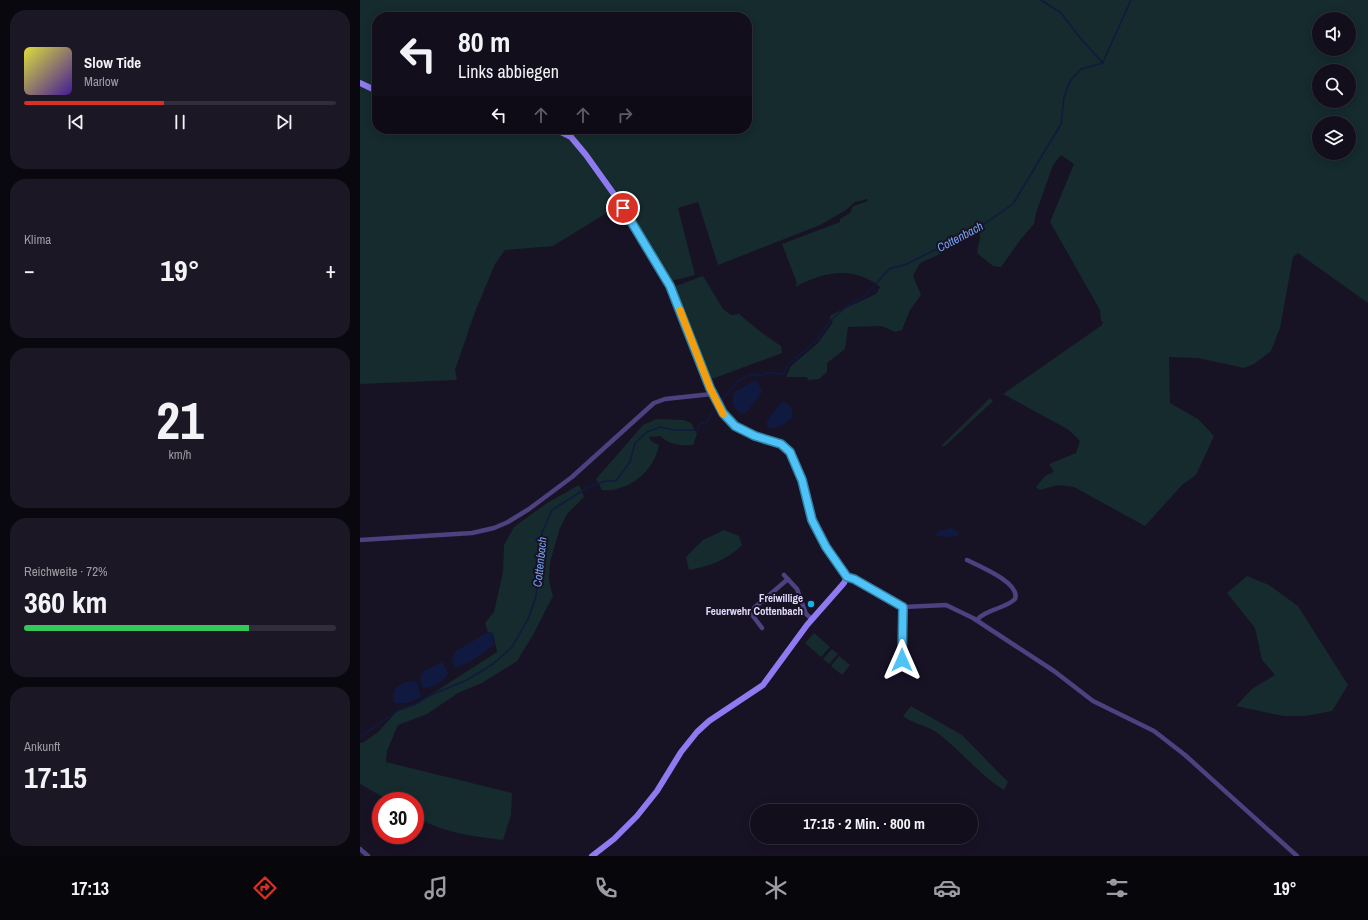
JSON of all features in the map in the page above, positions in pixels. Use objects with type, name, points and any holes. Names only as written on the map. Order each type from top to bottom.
[{"type":"street","points":[[360,84],[372,89]]},
{"type":"street","points":[[564,134],[571,138],[586,155],[616,197],[659,265],[670,286],[712,394],[723,413],[731,423],[755,436],[781,444],[790,452],[802,480],[812,520],[826,547],[847,577],[854,579],[903,607],[946,605],[977,620],[1054,671],[1093,701],[1154,731],[1194,761],[1297,856]]},
{"type":"street","points":[[360,540],[472,533],[494,528],[529,509],[572,477],[654,404],[665,400],[712,394]]},
{"type":"street","points":[[967,560],[996,575],[1014,587],[1016,592],[1016,599],[982,615],[977,620]]},
{"type":"street","points":[[784,575],[797,589],[806,614],[812,619]]},
{"type":"street","points":[[592,856],[614,839],[637,816],[656,791],[683,749],[697,732],[710,721],[763,685],[812,619],[844,583],[847,577]]},
{"type":"street","points":[[762,628],[753,616],[754,608],[788,579]]},
{"type":"street","points":[[902,660],[903,607]]},
{"type":"street","points":[[360,849],[368,856]]},
{"type":"green space","points":[[360,0],[1368,0],[1368,303],[1298,253],[1293,257],[1280,328],[1271,351],[1254,364],[1244,368],[1198,358],[1169,357],[1170,403],[1198,419],[1214,436],[1196,475],[1182,485],[1145,526],[1074,487],[1058,485],[1040,490],[1036,487],[1045,476],[1054,472],[1049,464],[1076,453],[1080,441],[1069,430],[1003,394],[1102,325],[1103,322],[1101,321],[1100,310],[1050,222],[1074,164],[1061,155],[1053,165],[1036,213],[1034,224],[1001,267],[993,266],[978,254],[977,249],[980,238],[979,233],[920,263],[913,276],[921,295],[910,310],[902,330],[895,332],[882,326],[848,327],[845,349],[827,363],[827,372],[819,379],[808,380],[807,377],[786,377],[791,366],[818,343],[833,322],[830,319],[831,315],[876,294],[880,287],[870,280],[859,276],[849,273],[838,273],[816,278],[795,287],[797,283],[782,244],[840,222],[840,219],[850,213],[853,206],[868,201],[868,199],[855,202],[846,210],[820,225],[718,265],[698,202],[678,208],[695,275],[671,281],[665,268],[623,203],[553,246],[505,250],[495,264],[475,312],[455,370],[457,380],[360,384]]},
{"type":"green space","points":[[703,276],[723,309],[731,315],[739,314],[781,346],[782,353],[709,380],[673,287]]},
{"type":"green space","points":[[990,398],[993,401],[991,403],[945,446],[941,446]]},
{"type":"green space","points":[[656,419],[684,420],[691,423],[697,434],[693,445],[675,444],[660,436],[649,437],[652,442],[659,445],[652,463],[646,471],[639,478],[621,488],[602,490],[596,479],[643,425]]},
{"type":"green space","points":[[579,485],[584,497],[567,514],[560,528],[550,562],[549,581],[553,596],[533,635],[517,661],[482,683],[458,693],[427,714],[398,725],[387,751],[386,762],[512,793],[511,815],[503,840],[447,830],[424,821],[424,792],[374,792],[360,784],[360,743],[364,742],[378,732],[397,711],[416,704],[497,652],[493,633],[488,632],[485,623],[494,612],[503,572],[504,545],[514,527],[547,503]]},
{"type":"green space","points":[[724,530],[739,536],[742,545],[730,555],[718,562],[689,570],[686,557],[703,540]]},
{"type":"green space","points":[[1247,576],[1269,585],[1298,606],[1348,685],[1332,711],[1306,716],[1283,716],[1236,706],[1252,689],[1275,675],[1262,660],[1255,628],[1227,593]]},
{"type":"green space","points":[[814,633],[830,647],[821,657],[805,643]]},
{"type":"green space","points":[[832,649],[838,654],[829,664],[823,659]]},
{"type":"green space","points":[[839,656],[850,665],[842,675],[831,666]]},
{"type":"green space","points":[[911,706],[962,735],[1008,782],[1004,790],[986,777],[936,732],[903,716]]},
{"type":"water","points":[[753,381],[758,382],[762,392],[747,412],[741,414],[733,405],[734,393]]},
{"type":"water","points":[[783,401],[791,407],[793,417],[780,427],[770,429],[767,426],[767,420]]},
{"type":"water","points":[[951,528],[958,531],[958,536],[937,536],[936,534],[939,531]]},
{"type":"water","points":[[488,632],[493,633],[494,645],[472,661],[456,668],[452,660],[456,651]]},
{"type":"water","points":[[443,662],[448,674],[437,684],[431,687],[423,688],[420,678],[425,670]]},
{"type":"water","points":[[411,681],[417,682],[421,697],[408,702],[394,702],[393,697],[396,687]]},
{"type":"waterway","points":[[1041,0],[1061,13],[1081,39],[1103,63]]},
{"type":"waterway","name":"Cottenbach","points":[[1103,62],[1131,0]]},
{"type":"waterway","name":"Cottenbach","points":[[721,403],[728,392],[738,382],[749,375],[762,376],[770,373],[783,375],[789,364],[818,339],[829,322],[846,307],[865,296],[889,269],[907,264],[977,229],[1013,204],[1061,124],[1064,97],[1070,81],[1081,69],[1103,63]]},
{"type":"waterway","name":"Cottenbach","points":[[360,737],[397,711],[416,704],[431,695],[467,680],[493,664],[512,647],[528,619],[536,597],[542,533],[552,510],[588,487],[605,481],[616,481],[630,462],[635,443],[647,432],[660,427],[675,430],[698,430],[698,426],[702,423],[705,424],[716,408]]},
{"type":"slow traffic","points":[[680,310],[710,388],[723,414]]},
{"type":"place","name":"Freiwillige Feuerwehr Cottenbach","points":[[811,604]]},
{"type":"route","points":[[623,208],[659,265],[670,286],[710,388],[723,413],[735,426],[755,436],[781,444],[790,452],[797,465],[805,488],[812,520],[826,547],[847,577],[854,579],[898,606],[903,607],[902,660]]}]
